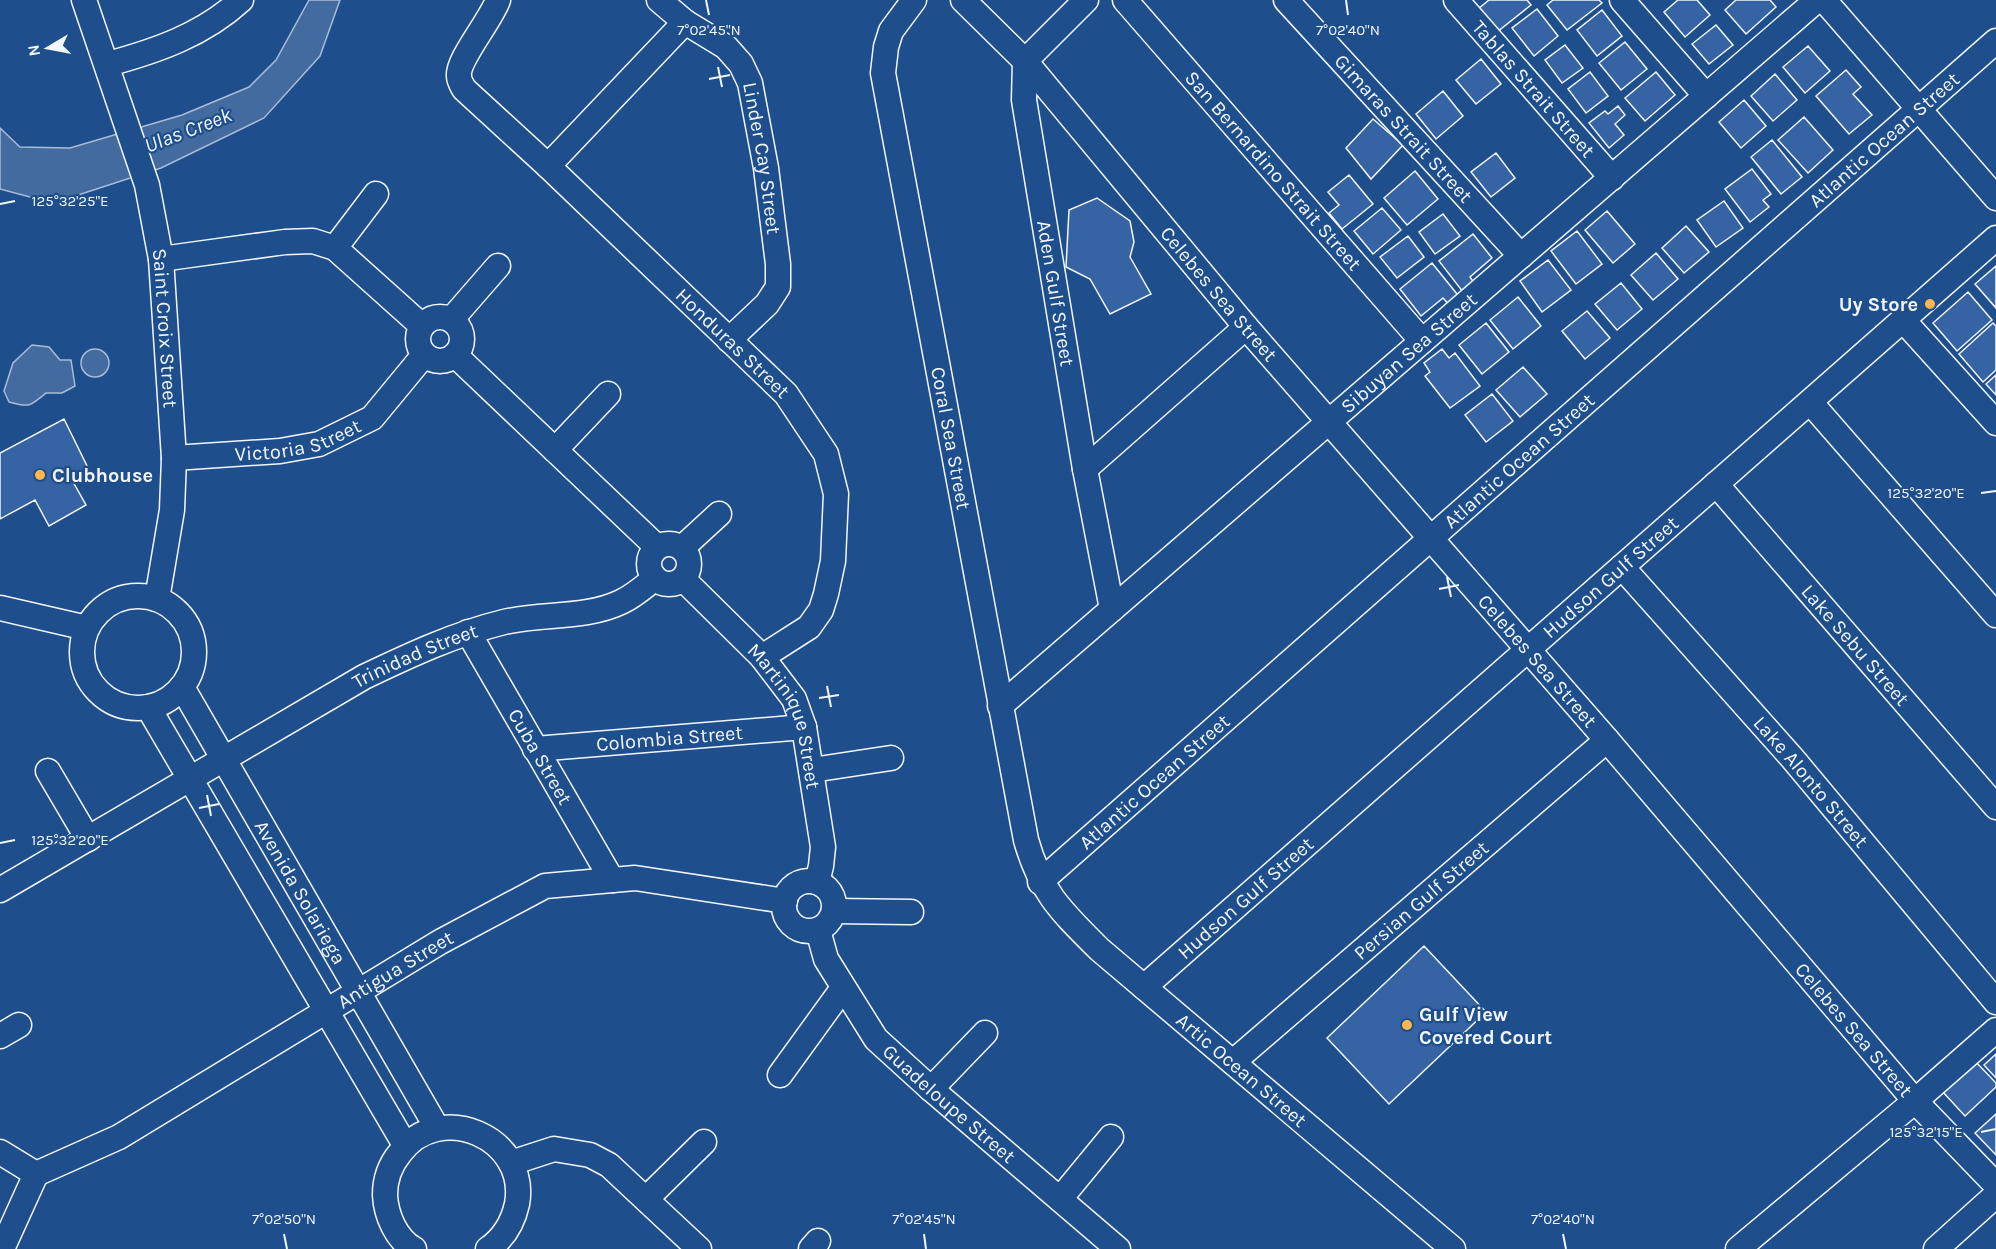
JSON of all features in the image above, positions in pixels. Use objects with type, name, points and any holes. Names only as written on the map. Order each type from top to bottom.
[{"type":"street","name":"Saint Croix Street","points":[[84,0],[108,64],[147,185],[161,259],[174,458],[172,510],[157,599]]},
{"type":"street","points":[[108,64],[151,52],[188,36],[227,13],[241,0]]},
{"type":"street","name":"Honduras Street","points":[[498,0],[459,68],[459,78],[464,89],[548,166],[786,394],[826,454],[836,494],[833,561],[821,610],[809,627],[762,657]]},
{"type":"street","name":"Linder Cay Street","points":[[659,0],[685,22],[726,47],[741,64],[750,82],[766,168],[778,264],[778,287],[767,304],[729,340]]},
{"type":"street","name":"Coral Sea Street","points":[[914,0],[891,31],[886,47],[883,73],[1026,840],[1040,882]]},
{"type":"street","name":"Celebes Sea Street","points":[[963,0],[1025,61],[1246,327],[1607,740],[1915,1101],[1996,1185]]},
{"type":"street","points":[[1025,61],[1086,0]]},
{"type":"street","name":"San Bernardino Strait Street","points":[[1125,0],[1422,341]]},
{"type":"street","name":"Gimaras Strait Street","points":[[1286,0],[1521,256]]},
{"type":"street","name":"Tablas Strait Street","points":[[1456,0],[1612,178]]},
{"type":"street","points":[[1622,0],[1706,96]]},
{"type":"street","name":"Sibuyan Sea Street","points":[[1000,706],[1817,0]]},
{"type":"street","points":[[1824,0],[1996,198]]},
{"type":"street","points":[[548,166],[685,22]]},
{"type":"street","name":"Atlantic Ocean Street","points":[[1040,882],[1996,41]]},
{"type":"street","name":"Aden Gulf Street","points":[[1025,61],[1024,100],[1027,126],[1085,469],[1112,609]]},
{"type":"street","points":[[335,248],[376,194]]},
{"type":"street","name":"Hudson Gulf Street","points":[[1144,987],[1996,238]]},
{"type":"street","points":[[161,259],[285,242],[313,241],[335,248],[422,326]]},
{"type":"street","points":[[451,320],[498,266]]},
{"type":"street","points":[[435,317],[451,320],[457,325],[462,340],[455,355],[448,360],[440,361],[424,355],[418,341],[422,326],[435,317]]},
{"type":"street","points":[[1903,320],[1996,423]]},
{"type":"street","points":[[1085,469],[1246,327]]},
{"type":"street","name":"Victoria Street","points":[[174,458],[280,452],[319,444],[372,418],[424,355]]},
{"type":"street","points":[[455,355],[657,547]]},
{"type":"street","points":[[555,450],[608,394]]},
{"type":"street","points":[[1810,402],[1996,615]]},
{"type":"street","name":"Lake Sebu Street","points":[[1716,484],[1996,807]]},
{"type":"street","points":[[682,548],[719,514]]},
{"type":"street","points":[[670,543],[682,548],[687,554],[689,567],[683,579],[669,584],[655,579],[649,566],[649,559],[657,547],[670,543]]},
{"type":"street","name":"Lake Alonto Street","points":[[1622,567],[1793,759],[1996,1002]]},
{"type":"street","name":"Trinidad Street","points":[[0,890],[364,677],[417,651],[468,632],[507,621],[579,614],[603,609],[622,602],[655,579]]},
{"type":"street","name":"Martinique Street","points":[[683,579],[762,657],[794,699],[804,727],[823,847],[817,882]]},
{"type":"street","points":[[141,596],[157,599],[173,608],[185,621],[192,637],[194,654],[190,671],[182,687],[167,700],[148,707],[130,708],[114,703],[99,693],[89,679],[83,662],[82,645],[87,628],[96,614],[109,603],[125,597],[141,596]]},
{"type":"street","points":[[0,608],[87,628]]},
{"type":"street","name":"Cuba Street","points":[[468,632],[612,880]]},
{"type":"street","name":"Avenida Solariega","points":[[182,687],[437,1128]]},
{"type":"street","name":"Avenida Solariega","points":[[148,707],[405,1145]]},
{"type":"street","name":"Colombia Street","points":[[536,749],[804,727]]},
{"type":"street","name":"Persian Gulf Street","points":[[1233,1062],[1607,740]]},
{"type":"street","points":[[812,770],[891,758]]},
{"type":"street","points":[[48,771],[88,839]]},
{"type":"street","name":"Antigua Street","points":[[36,1174],[119,1137],[440,942],[545,886],[635,878],[785,901]]},
{"type":"street","points":[[800,882],[817,882],[824,885],[831,893],[835,902],[834,911],[831,919],[818,930],[801,930],[787,918],[784,910],[785,901],[788,893],[800,882]]},
{"type":"street","name":"Artic Ocean Street","points":[[1040,882],[1056,905],[1099,949],[1454,1249]]},
{"type":"street","points":[[834,911],[911,912]]},
{"type":"street","name":"Guadeloupe Street","points":[[818,930],[826,959],[876,1039],[1118,1249]]},
{"type":"street","points":[[780,1075],[843,988]]},
{"type":"street","points":[[1738,1249],[1996,1030]]},
{"type":"street","points":[[931,1089],[985,1033]]},
{"type":"street","points":[[414,1249],[395,1230],[386,1208],[385,1185],[388,1174],[392,1163],[405,1145],[437,1128],[454,1127],[471,1130],[487,1137],[510,1163],[516,1180],[518,1198],[514,1216],[506,1232],[488,1249]]},
{"type":"street","points":[[1059,1199],[1111,1137]]},
{"type":"street","points":[[646,1199],[704,1142]]},
{"type":"street","points":[[510,1163],[554,1149],[590,1155],[609,1165],[699,1249]]},
{"type":"street","points":[[0,1152],[36,1174],[2,1249]]},
{"type":"street","points":[[1936,1249],[1996,1195]]},
{"type":"water","name":"Ulas Creek","points":[[309,0],[340,0],[320,56],[264,118],[161,168],[72,197],[30,197],[0,189],[0,128],[20,147],[70,148],[182,115],[249,87],[276,60]]},
{"type":"water","points":[[32,345],[49,347],[60,360],[71,360],[75,386],[62,393],[46,393],[29,405],[9,402],[4,391],[13,363]]},
{"type":"water","points":[[95,349],[105,353],[109,363],[105,373],[95,377],[85,373],[81,363],[85,353]]},
{"type":"building","points":[[1489,0],[1527,0],[1531,5],[1497,32],[1478,9]]},
{"type":"building","points":[[1553,0],[1599,0],[1602,3],[1567,30],[1547,5]]},
{"type":"building","points":[[1678,0],[1697,0],[1710,15],[1685,37],[1664,12]]},
{"type":"building","points":[[1736,0],[1770,0],[1776,7],[1746,34],[1725,10]]},
{"type":"building","points":[[1537,9],[1558,36],[1534,56],[1512,28]]},
{"type":"building","points":[[1602,10],[1622,36],[1597,56],[1577,30]]},
{"type":"building","points":[[1716,25],[1733,45],[1709,64],[1692,44]]},
{"type":"building","points":[[1625,42],[1647,69],[1621,90],[1599,63]]},
{"type":"building","points":[[1565,45],[1583,68],[1562,83],[1545,60]]},
{"type":"building","points":[[1808,46],[1830,71],[1805,93],[1783,67]]},
{"type":"building","points":[[1481,59],[1501,84],[1476,104],[1456,80]]},
{"type":"building","points":[[1846,70],[1861,87],[1853,94],[1872,115],[1849,134],[1816,96]]},
{"type":"building","points":[[1590,72],[1608,96],[1586,113],[1568,89]]},
{"type":"building","points":[[1656,72],[1675,95],[1645,121],[1625,98]]},
{"type":"building","points":[[1775,74],[1797,100],[1773,121],[1751,96]]},
{"type":"building","points":[[1443,91],[1463,116],[1436,139],[1416,114]]},
{"type":"building","points":[[1744,100],[1766,126],[1741,148],[1719,122]]},
{"type":"building","points":[[1618,106],[1625,115],[1615,124],[1624,135],[1609,148],[1589,123],[1605,111],[1608,114]]},
{"type":"building","points":[[1804,117],[1833,150],[1808,173],[1778,140]]},
{"type":"building","points":[[1373,119],[1403,145],[1371,179],[1346,148]]},
{"type":"building","points":[[1772,140],[1802,177],[1781,194],[1751,157]]},
{"type":"building","points":[[1496,153],[1515,178],[1491,197],[1471,172]]},
{"type":"building","points":[[1752,169],[1771,194],[1763,200],[1769,207],[1750,222],[1725,189]]},
{"type":"building","points":[[1415,171],[1438,199],[1407,225],[1384,198]]},
{"type":"building","points":[[1349,175],[1373,204],[1342,229],[1329,213],[1339,205],[1328,192]]},
{"type":"building","points":[[1097,198],[1130,221],[1134,242],[1130,257],[1151,294],[1110,314],[1090,279],[1066,267],[1069,210]]},
{"type":"building","points":[[1724,201],[1743,228],[1716,247],[1697,220]]},
{"type":"building","points":[[1382,208],[1401,230],[1373,254],[1354,231]]},
{"type":"building","points":[[1607,211],[1635,244],[1613,263],[1585,230]]},
{"type":"building","points":[[1443,214],[1460,236],[1435,254],[1419,232]]},
{"type":"building","points":[[1686,226],[1709,252],[1684,273],[1662,248]]},
{"type":"building","points":[[1577,231],[1602,264],[1576,284],[1551,251]]},
{"type":"building","points":[[1473,234],[1492,258],[1470,277],[1474,283],[1463,292],[1439,261]]},
{"type":"building","points":[[1408,236],[1424,257],[1397,278],[1380,257]]},
{"type":"building","points":[[1656,253],[1678,279],[1653,300],[1631,275]]},
{"type":"building","points":[[1548,260],[1571,290],[1542,312],[1520,281]]},
{"type":"building","points":[[1432,263],[1461,299],[1451,307],[1443,298],[1421,316],[1400,289]]},
{"type":"building","points":[[1996,266],[1996,308],[1975,284]]},
{"type":"building","points":[[1621,283],[1642,309],[1617,330],[1595,304]]},
{"type":"building","points":[[1968,292],[1992,320],[1957,351],[1933,323]]},
{"type":"building","points":[[1518,297],[1541,326],[1513,349],[1490,320]]},
{"type":"building","points":[[1587,311],[1610,338],[1585,359],[1562,331]]},
{"type":"building","points":[[1486,323],[1509,352],[1482,374],[1459,345]]},
{"type":"building","points":[[1993,323],[1996,326],[1996,370],[1983,382],[1959,354]]},
{"type":"building","points":[[1442,349],[1449,358],[1455,353],[1480,386],[1450,408],[1425,376],[1430,372],[1424,363]]},
{"type":"building","points":[[1523,367],[1547,394],[1520,417],[1496,390]]},
{"type":"building","points":[[1996,375],[1996,395],[1986,384]]},
{"type":"building","points":[[1492,394],[1513,421],[1486,442],[1465,415]]},
{"type":"building","name":"Clubhouse","points":[[64,419],[89,470],[72,480],[86,505],[49,526],[35,500],[0,519],[0,453]]},
{"type":"building","name":"Gulf View Covered Court","points":[[1424,946],[1486,1012],[1389,1104],[1327,1038]]},
{"type":"building","points":[[1996,1054],[1996,1078],[1984,1065]]},
{"type":"building","points":[[1975,1061],[1996,1083],[1996,1087],[1965,1116],[1942,1091]]},
{"type":"building","points":[[1996,1114],[1996,1155],[1975,1133]]},
{"type":"place","name":"Uy Store","points":[[1930,304]]},
{"type":"place","name":"Clubhouse","points":[[40,475]]},
{"type":"place","name":"Gulf View Covered Court","points":[[1407,1025]]}]
